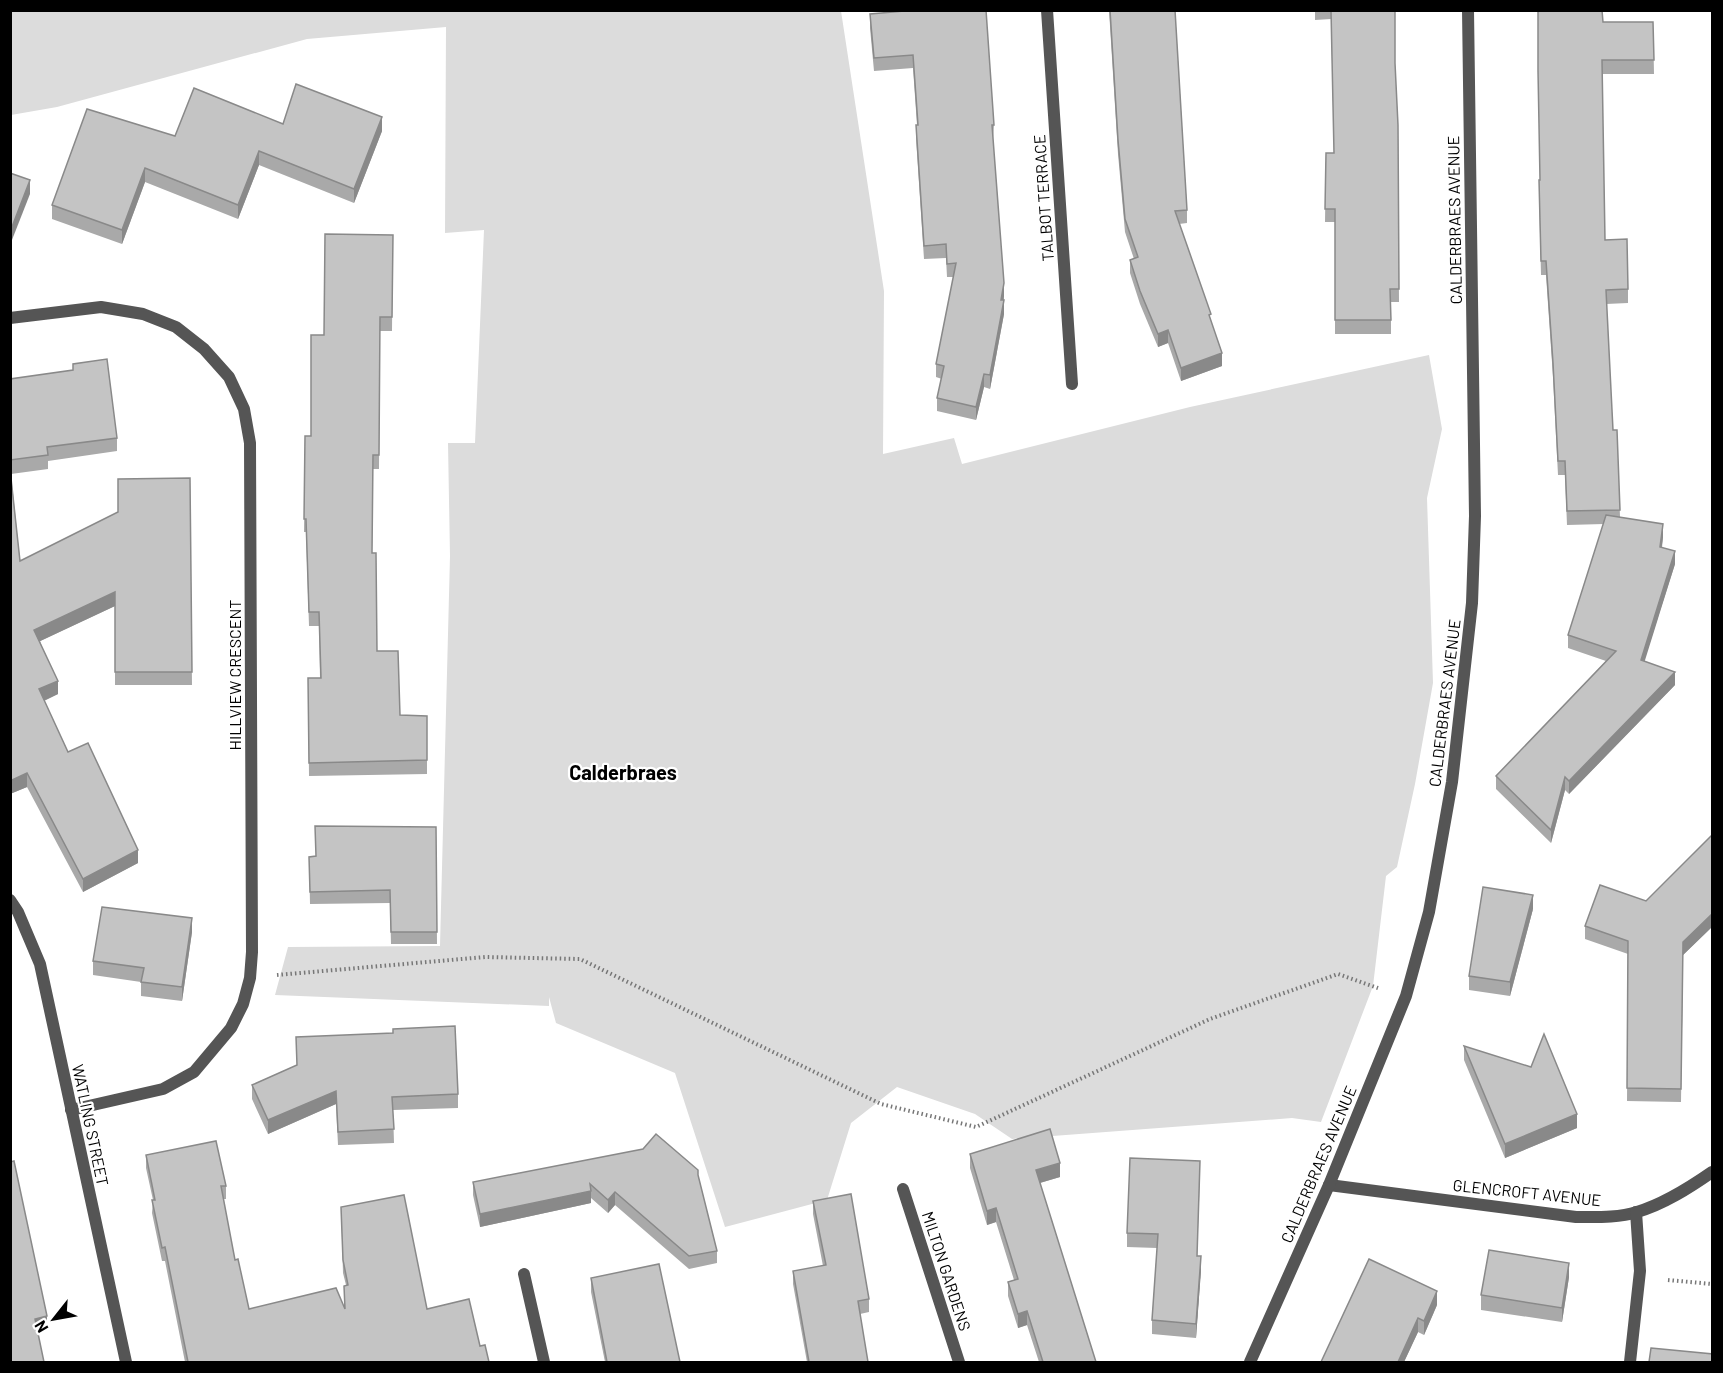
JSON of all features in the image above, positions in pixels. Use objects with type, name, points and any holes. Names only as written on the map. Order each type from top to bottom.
[{"type":"street","name":"TALBOT TERRACE","points":[[1047,10],[1072,384]]},
{"type":"street","name":"CALDERBRAES AVENUE","points":[[1250,1362],[1329,1185],[1406,996],[1430,912],[1452,782],[1472,603],[1475,516],[1468,10]]},
{"type":"street","name":"HILLVIEW CRESCENT","points":[[10,318],[101,307],[143,314],[176,327],[204,349],[229,377],[244,409],[250,443],[252,952],[250,978],[243,1004],[231,1028],[194,1072],[163,1089],[71,1110]]},
{"type":"street","name":"WATLING STREET","points":[[10,900],[18,912],[40,964],[126,1362]]},
{"type":"street","name":"GLENCROFT AVENUE","points":[[1329,1185],[1576,1217],[1604,1217],[1636,1212],[1679,1194],[1713,1172]]},
{"type":"street","name":"MILTON GARDENS","points":[[903,1189],[959,1362]]},
{"type":"street","points":[[1630,1362],[1639,1277],[1636,1212]]},
{"type":"street","points":[[524,1274],[544,1362]]},
{"type":"path","points":[[250,978],[484,957],[580,959],[881,1104],[976,1127],[1210,1019],[1338,974],[1406,996]]},
{"type":"path","points":[[1639,1277],[1713,1284]]},
{"type":"shaded area","points":[[10,11],[841,11],[884,291],[883,454],[954,438],[962,464],[1190,407],[1429,355],[1442,429],[1427,498],[1433,683],[1397,867],[1386,876],[1373,986],[1321,1122],[1292,1118],[1012,1139],[975,1114],[897,1087],[851,1123],[827,1200],[725,1227],[675,1073],[556,1023],[549,997],[549,1006],[275,995],[288,947],[440,946],[450,556],[448,443],[475,443],[484,230],[445,233],[446,27],[307,39],[57,107],[11,115]]},
{"type":"building","points":[[916,10],[986,10],[1004,283],[1001,300],[1004,300],[990,375],[984,374],[976,407],[937,398],[944,366],[936,364],[956,263],[947,264],[946,244],[924,246],[913,55],[874,58],[870,14]]},
{"type":"building","points":[[1110,10],[1175,10],[1187,210],[1175,211],[1211,314],[1209,315],[1222,353],[1181,368],[1168,330],[1158,334],[1130,260],[1138,257],[1125,219]]},
{"type":"building","points":[[1331,10],[1395,10],[1399,289],[1390,289],[1391,320],[1335,320],[1335,209],[1325,209],[1326,153],[1334,153]]},
{"type":"building","points":[[1538,10],[1602,10],[1603,22],[1653,22],[1654,60],[1602,60],[1605,240],[1627,239],[1628,289],[1606,290],[1613,430],[1617,430],[1620,510],[1567,511],[1565,461],[1558,461],[1546,261],[1541,261]]},
{"type":"building","points":[[296,84],[382,117],[354,189],[259,151],[238,205],[145,168],[122,230],[52,205],[87,109],[175,136],[194,88],[283,124]]},
{"type":"building","points":[[10,173],[30,180],[10,232]]},
{"type":"building","points":[[325,234],[393,235],[392,317],[380,317],[379,455],[373,455],[372,553],[376,553],[377,651],[398,651],[400,715],[427,716],[427,760],[309,763],[308,678],[321,678],[319,612],[309,612],[306,519],[304,519],[305,436],[311,436],[311,335],[324,335]]},
{"type":"building","points":[[107,359],[117,438],[47,447],[48,455],[10,460],[10,379],[73,370],[73,364]]},
{"type":"building","points":[[10,469],[20,561],[118,512],[118,479],[190,478],[192,672],[115,672],[115,592],[34,630],[58,681],[39,689],[68,752],[88,743],[138,850],[83,879],[27,773],[10,781]]},
{"type":"building","points":[[1606,515],[1663,524],[1660,547],[1675,551],[1641,660],[1675,672],[1569,781],[1565,777],[1551,830],[1496,776],[1616,651],[1568,635]]},
{"type":"building","points":[[315,826],[436,827],[437,932],[391,932],[390,890],[310,892],[309,857],[316,856]]},
{"type":"building","points":[[1713,834],[1713,913],[1683,942],[1681,1089],[1627,1088],[1628,941],[1585,926],[1600,885],[1646,901]]},
{"type":"building","points":[[1483,887],[1533,895],[1510,982],[1469,976]]},
{"type":"building","points":[[102,907],[192,918],[182,987],[141,982],[144,968],[93,961]]},
{"type":"building","points":[[455,1026],[458,1094],[392,1097],[394,1129],[338,1132],[336,1091],[268,1120],[252,1085],[297,1065],[296,1037],[393,1033],[393,1029]]},
{"type":"building","points":[[1544,1034],[1577,1114],[1505,1144],[1464,1046],[1531,1067]]},
{"type":"building","points":[[1050,1129],[1060,1163],[1036,1170],[1096,1362],[1043,1362],[1027,1311],[1018,1314],[1008,1282],[1018,1279],[996,1208],[987,1211],[970,1154]]},
{"type":"building","points":[[656,1134],[698,1170],[717,1251],[689,1256],[615,1192],[608,1200],[590,1184],[591,1191],[480,1214],[473,1182],[643,1149]]},
{"type":"building","points":[[216,1141],[226,1186],[221,1186],[235,1260],[238,1259],[249,1309],[336,1288],[345,1309],[344,1286],[348,1285],[343,1260],[341,1207],[404,1195],[427,1309],[469,1299],[480,1346],[485,1345],[489,1362],[188,1362],[165,1247],[162,1248],[152,1200],[155,1200],[146,1155]]},
{"type":"building","points":[[1130,1158],[1200,1161],[1197,1256],[1201,1256],[1196,1324],[1152,1320],[1158,1234],[1127,1233]]},
{"type":"building","points":[[14,1161],[47,1316],[35,1319],[44,1362],[10,1362],[10,1162]]},
{"type":"building","points":[[851,1194],[869,1299],[858,1301],[868,1362],[809,1362],[793,1271],[826,1265],[813,1201]]},
{"type":"building","points":[[1489,1250],[1569,1263],[1562,1308],[1481,1295]]},
{"type":"building","points":[[1369,1259],[1437,1291],[1424,1321],[1418,1318],[1398,1362],[1321,1362]]},
{"type":"building","points":[[659,1264],[680,1362],[607,1362],[591,1278]]},
{"type":"building","points":[[1651,1348],[1713,1354],[1713,1362],[1649,1362]]},
{"type":"district","name":"Calderbraes","points":[[623,772]]}]
